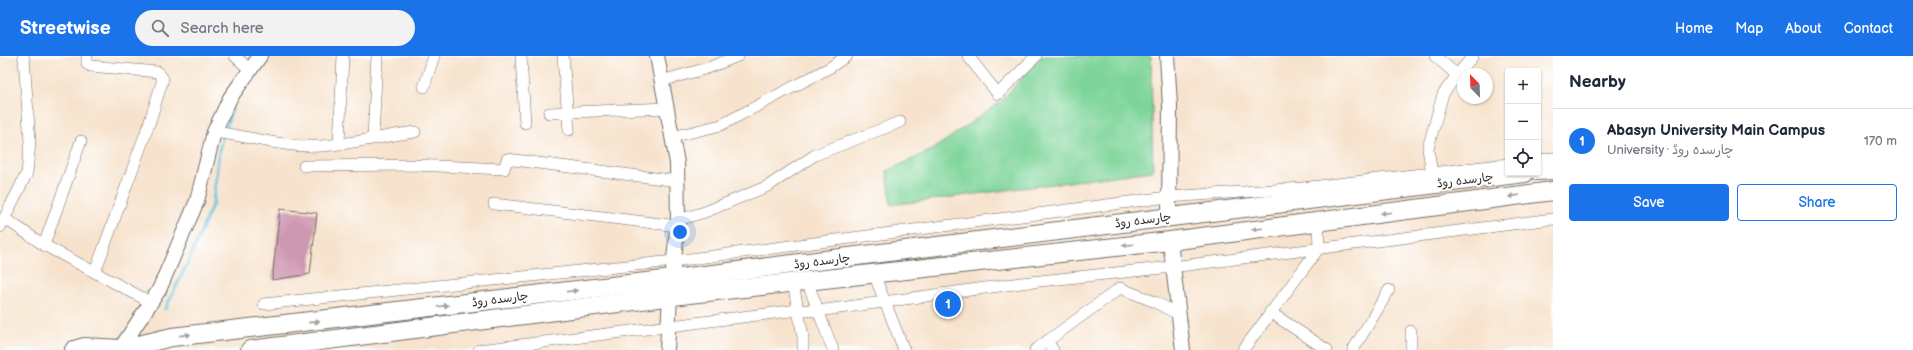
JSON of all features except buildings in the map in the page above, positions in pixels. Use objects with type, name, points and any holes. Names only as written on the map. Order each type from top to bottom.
[{"type":"highway","points":[[1541,171],[1553,170]]},
{"type":"highway","name":"چارسدہ روڈ","points":[[250,350],[1017,235],[1169,216],[1432,179],[1505,174]]},
{"type":"highway","name":"چارسدہ روڈ","points":[[74,350],[84,347],[118,350],[172,337],[671,288],[800,282],[1170,240],[1553,191]]},
{"type":"highway","points":[[1017,235],[1019,258]]},
{"type":"street","points":[[23,56],[30,142],[26,173],[2,223],[152,303]]},
{"type":"street","points":[[87,56],[87,64],[90,66],[158,72],[163,79],[149,124],[95,272]]},
{"type":"street","points":[[235,56],[249,69]]},
{"type":"street","points":[[118,350],[152,303],[159,290],[196,201],[215,133],[230,98],[249,69],[260,56]]},
{"type":"street","points":[[339,143],[343,56]]},
{"type":"street","points":[[373,138],[376,56]]},
{"type":"street","points":[[424,87],[434,56]]},
{"type":"street","points":[[521,56],[525,123]]},
{"type":"street","points":[[563,56],[569,112],[569,130]]},
{"type":"street","points":[[657,56],[677,163],[678,181],[678,223],[671,288],[667,350]]},
{"type":"street","points":[[661,81],[708,68],[738,56]]},
{"type":"street","points":[[672,137],[721,125],[829,68],[847,56]]},
{"type":"street","points":[[968,56],[998,94],[1036,56]]},
{"type":"street","points":[[1167,56],[1170,105],[1169,216]]},
{"type":"street","points":[[1432,179],[1428,148],[1443,94],[1457,75],[1435,56]]},
{"type":"street","points":[[1463,68],[1473,56]]},
{"type":"street","points":[[549,113],[666,108]]},
{"type":"street","points":[[494,204],[678,223],[768,186],[815,155],[900,122]]},
{"type":"street","points":[[215,133],[232,134],[282,143],[320,146],[415,132]]},
{"type":"street","points":[[44,245],[80,141]]},
{"type":"street","points":[[1541,160],[1553,158]]},
{"type":"street","points":[[304,166],[415,165],[504,169],[507,159],[678,181]]},
{"type":"street","points":[[264,304],[674,261],[1168,197],[1432,179],[1505,165]]},
{"type":"street","points":[[479,350],[798,310],[818,311],[1021,283],[1172,267],[1553,218]]},
{"type":"street","points":[[1243,350],[1319,248],[1318,222]]},
{"type":"street","points":[[1170,240],[1183,350]]},
{"type":"street","points":[[874,274],[904,350]]},
{"type":"street","points":[[800,282],[798,310],[803,337],[803,350]]},
{"type":"street","points":[[800,282],[818,311],[833,350]]},
{"type":"street","points":[[1035,350],[1050,346],[1120,288],[1155,302],[1178,314]]},
{"type":"street","points":[[1353,350],[1389,290]]},
{"type":"street","points":[[1270,312],[1327,350]]},
{"type":"street","points":[[1411,331],[1411,350]]},
{"type":"green space","points":[[1042,56],[1151,56],[1153,171],[891,205],[887,171],[932,150],[1000,102]]},
{"type":"waterway","points":[[264,62],[269,56]]},
{"type":"waterway","points":[[225,131],[232,109]]},
{"type":"waterway","points":[[165,309],[189,260],[213,203],[219,150],[223,136]]},
{"type":"place","name":"Abasyn University Main Campus","points":[[948,304]]}]
